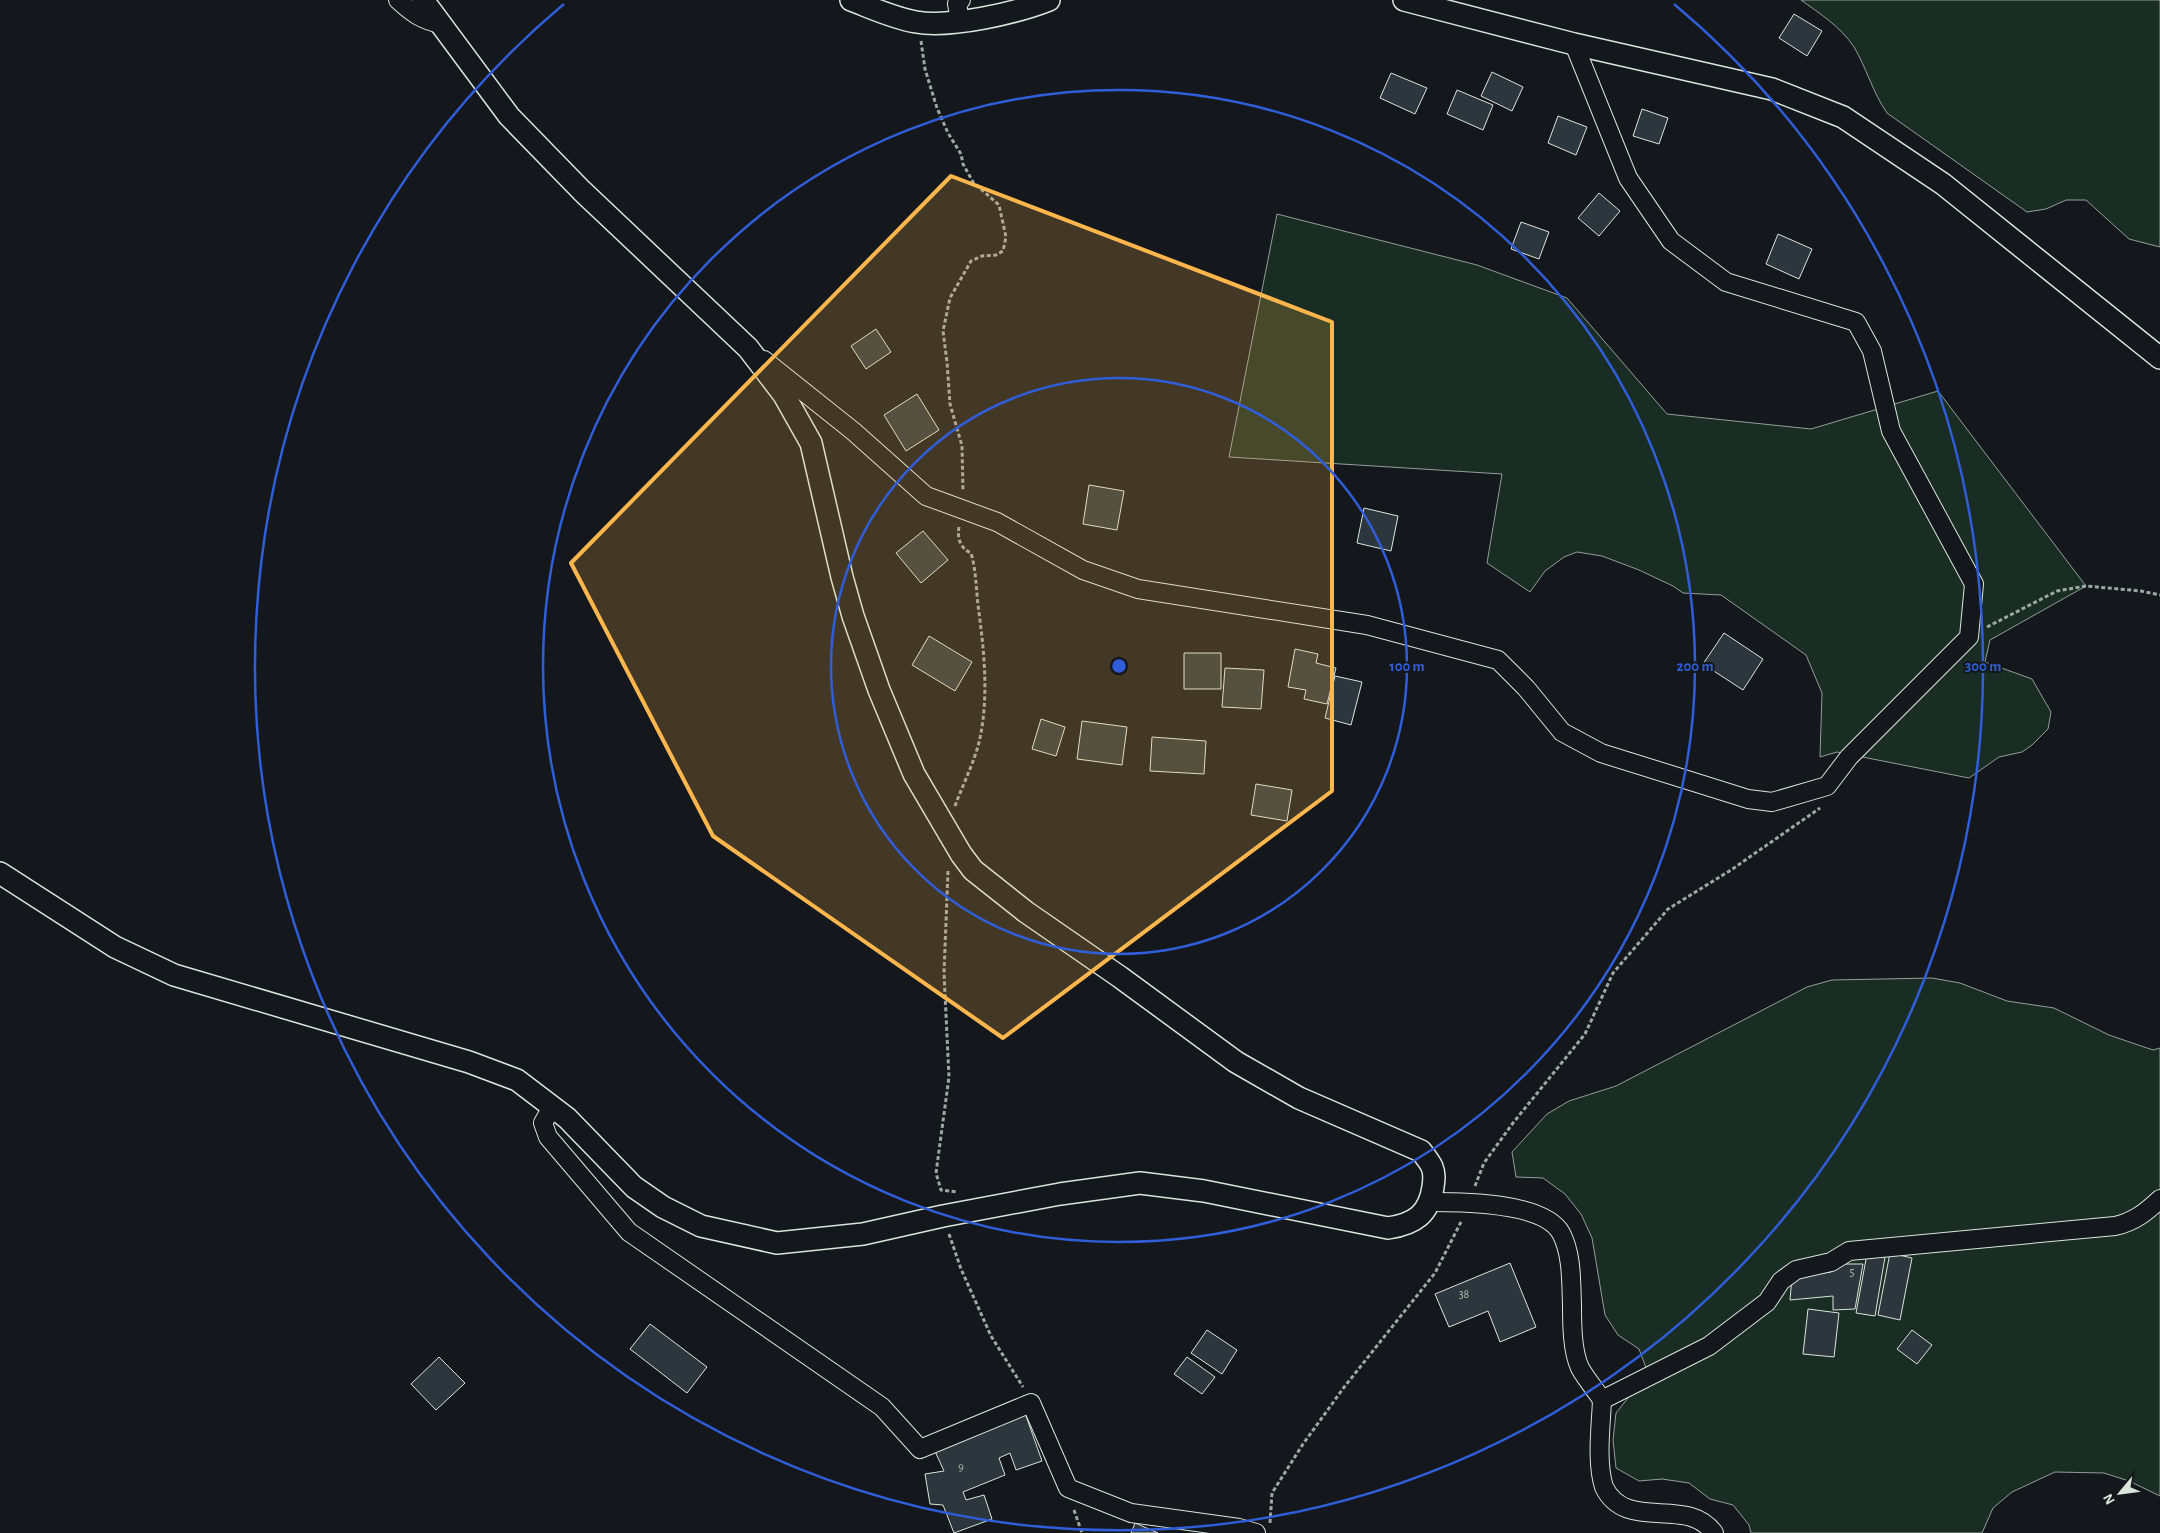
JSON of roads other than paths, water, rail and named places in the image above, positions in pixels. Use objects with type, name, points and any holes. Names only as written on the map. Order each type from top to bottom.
[{"type":"street","points":[[398,0],[412,14],[441,24]]},
{"type":"street","points":[[423,0],[509,116],[582,191],[748,348],[852,431],[926,496],[997,522],[1083,570],[1138,589],[1367,625],[1498,660],[1526,688],[1562,732],[1601,753],[1748,799],[1772,802],[1828,786],[1849,757],[1969,637],[1974,584],[1891,431],[1872,351],[1856,322],[1726,282],[1671,241],[1628,178],[1574,44]]},
{"type":"street","points":[[861,2],[894,17],[918,22],[960,10],[993,16],[1049,0]]},
{"type":"street","points":[[1404,0],[1574,44],[1772,89],[1843,117],[1943,184],[2160,358]]},
{"type":"street","points":[[0,873],[115,948],[174,975],[469,1062],[517,1080],[567,1118],[634,1187],[663,1207],[701,1226],[777,1243],[863,1234],[943,1216],[1078,1191],[1140,1183],[1204,1191],[1388,1228],[1402,1226],[1418,1218],[1431,1202],[1435,1179],[1432,1167],[1421,1151],[1299,1098],[1236,1062],[999,892],[973,870],[961,854],[914,774],[879,690],[844,585],[811,443],[784,396],[748,348]]},
{"type":"street","points":[[552,1107],[543,1123],[548,1137],[629,1232],[882,1408],[920,1449],[1031,1404],[1068,1488],[1131,1513],[1239,1528],[1263,1529]]},
{"type":"street","points":[[1602,1400],[1709,1346],[1767,1302],[1781,1281],[1796,1270],[1830,1262],[1850,1251],[2115,1226],[2128,1223],[2142,1216],[2160,1199]]},
{"type":"street","points":[[1431,1202],[1470,1202],[1535,1212],[1547,1218],[1560,1231],[1571,1269],[1573,1334],[1580,1367],[1602,1400],[1600,1455],[1604,1487],[1617,1516],[1628,1526],[1643,1528],[1696,1520],[1710,1528],[1714,1533]]}]
